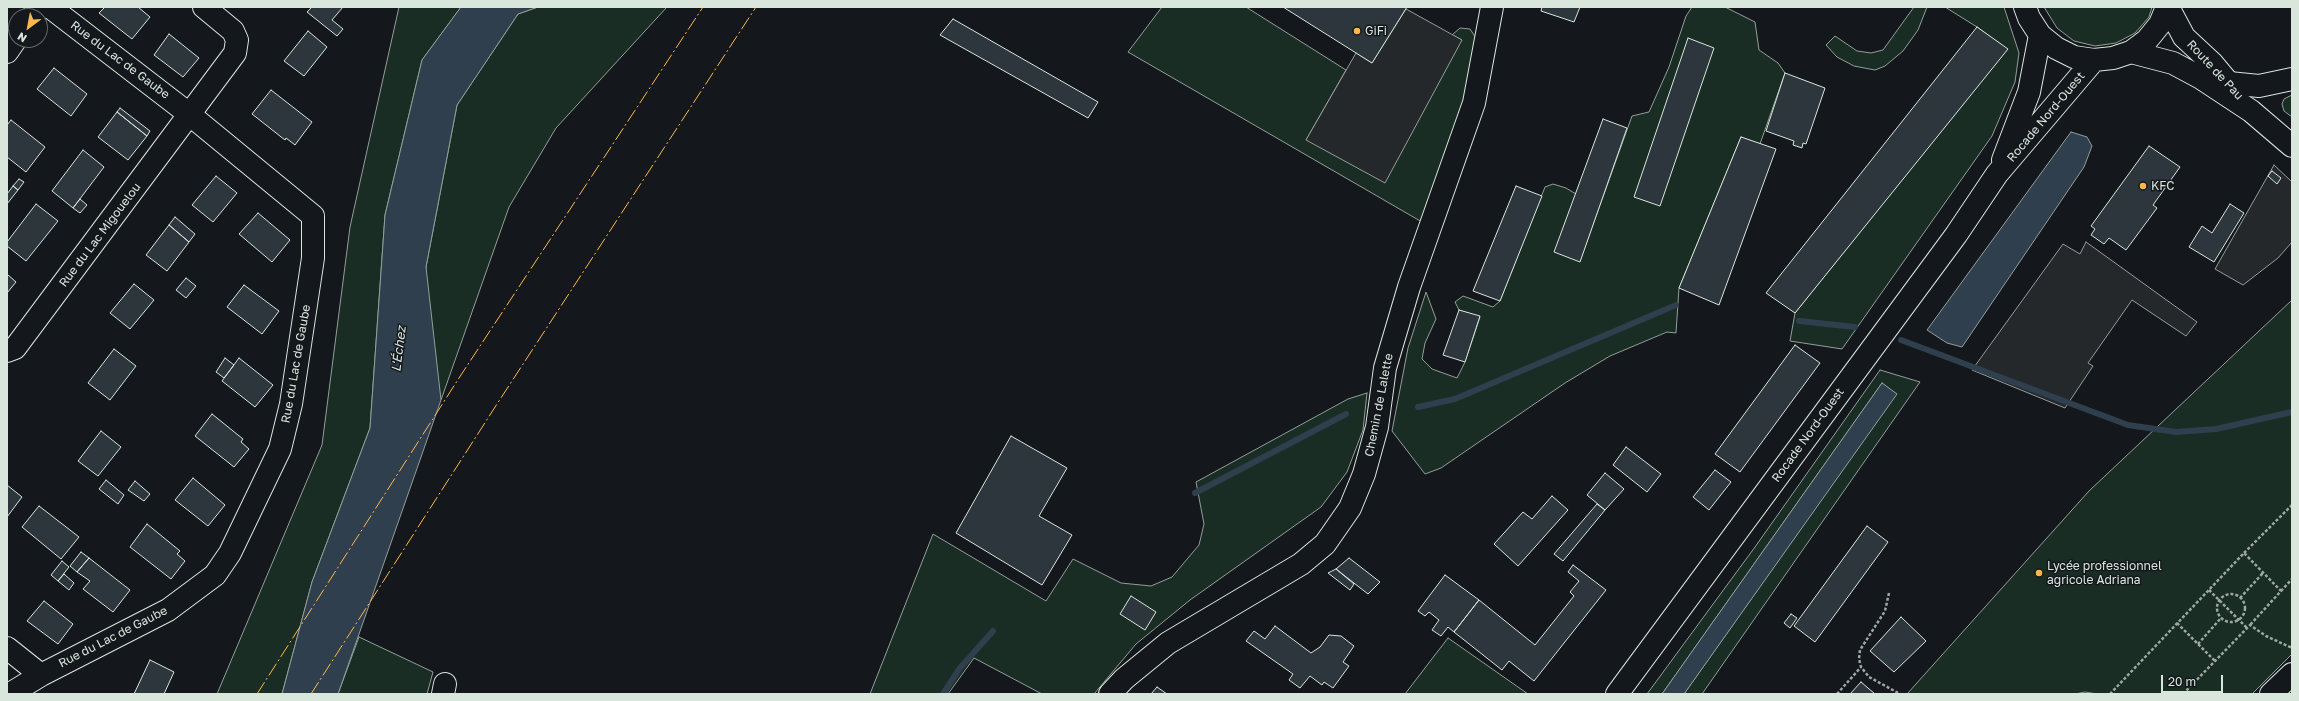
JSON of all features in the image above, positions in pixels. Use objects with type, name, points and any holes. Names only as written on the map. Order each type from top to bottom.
[{"type":"street","name":"Rue du Lac de Gaube","points":[[10,694],[41,675],[168,610],[215,574],[230,553],[280,448],[291,404],[313,258],[312,216],[189,114],[50,7]]},
{"type":"street","points":[[189,114],[235,53],[237,40],[234,31],[204,7]]},
{"type":"street","name":"Chemin de Lalette","points":[[1110,694],[1124,679],[1168,643],[1301,564],[1325,544],[1350,508],[1364,474],[1376,434],[1385,368],[1409,287],[1474,103],[1492,7]]},
{"type":"street","name":"Route de Pau","points":[[2025,7],[2029,18],[2040,35],[2056,48],[2074,57],[2094,60],[2112,58],[2131,52],[2147,40],[2160,24],[2168,7]]},
{"type":"street","name":"Route de Pau","points":[[2168,7],[2184,37],[2229,82],[2252,111]]},
{"type":"street","name":"Rocade Nord-Ouest","points":[[1997,174],[2029,92],[2040,35]]},
{"type":"street","name":"Route de Pau","points":[[2131,52],[2173,63],[2201,78],[2252,111],[2292,146]]},
{"type":"street","name":"Rocade Nord-Ouest","points":[[1617,694],[1956,235],[1997,174],[2094,60]]},
{"type":"street","points":[[2229,82],[2259,86],[2292,79]]},
{"type":"street","name":"Rue du Lac Migouelou","points":[[7,351],[16,348],[189,114]]},
{"type":"street","points":[[7,648],[41,675]]},
{"type":"street","points":[[2271,694],[2292,674]]},
{"type":"path","points":[[2110,694],[2244,553],[2292,505]]},
{"type":"path","points":[[2244,553],[2281,591]]},
{"type":"path","points":[[2240,598],[2263,573]]},
{"type":"path","points":[[2183,694],[2292,579]]},
{"type":"path","points":[[2209,590],[2247,628]]},
{"type":"path","points":[[1889,593],[1885,611],[1860,650],[1859,659],[1861,667],[1869,677],[1900,694]]},
{"type":"path","points":[[2232,594],[2240,598],[2244,601],[2246,608],[2244,615],[2239,620],[2230,623],[2220,618],[2216,610],[2219,600],[2224,595],[2232,594]]},
{"type":"path","points":[[2198,644],[2220,618]]},
{"type":"path","points":[[2177,624],[2215,661]]},
{"type":"path","points":[[2250,625],[2266,636],[2292,648]]},
{"type":"path","points":[[1837,694],[1861,667]]},
{"type":"green space","points":[[399,7],[461,7],[422,60],[385,215],[370,428],[312,582],[282,694],[217,694],[322,445],[350,227]]},
{"type":"green space","points":[[538,7],[667,7],[556,128],[509,207],[441,400],[428,394],[426,267],[457,105],[518,14]]},
{"type":"green space","points":[[1162,7],[1246,7],[1346,70],[1306,140],[1462,40],[1452,35],[1460,28],[1470,29],[1476,38],[1464,104],[1422,222],[1128,52]]},
{"type":"green space","points":[[1692,7],[1725,7],[1755,22],[1759,50],[1778,63],[1785,73],[1760,144],[1741,137],[1679,288],[1676,333],[1667,332],[1610,356],[1565,383],[1441,468],[1425,474],[1392,431],[1408,348],[1426,292],[1436,319],[1425,343],[1422,359],[1432,369],[1457,378],[1465,362],[1480,317],[1459,310],[1455,302],[1463,296],[1493,307],[1500,301],[1545,187],[1553,184],[1566,188],[1576,194],[1580,261],[1632,116],[1649,112],[1669,67],[1686,16]]},
{"type":"green space","points":[[1914,7],[1927,7],[1918,30],[1903,51],[1885,66],[1875,70],[1854,66],[1837,57],[1826,45],[1835,36],[1857,51],[1871,53],[1883,50]]},
{"type":"green space","points":[[1945,7],[2004,7],[2019,53],[2015,82],[1992,136],[1842,349],[1790,341],[1795,313],[2007,49],[1977,27]]},
{"type":"green space","points":[[2044,7],[2152,7],[2149,17],[2135,33],[2116,43],[2095,46],[2074,41],[2057,28]]},
{"type":"green space","points":[[2292,95],[2292,117],[2284,111],[2282,104],[2284,99]]},
{"type":"green space","points":[[2292,300],[2292,654],[2252,694],[2097,694],[2085,692],[2075,694],[1907,694],[2089,491]]},
{"type":"green space","points":[[1880,370],[1920,382],[1702,694],[1684,694],[1896,394],[1882,383],[1662,694],[1647,694],[1755,547]]},
{"type":"green space","points":[[1367,393],[1363,430],[1347,472],[1321,507],[1190,600],[1136,644],[1094,694],[1042,694],[974,658],[948,694],[870,694],[933,534],[1046,601],[1073,559],[1121,583],[1151,586],[1172,577],[1199,545],[1204,524],[1196,482],[1348,399]]},
{"type":"green space","points":[[359,637],[433,672],[427,694],[338,694]]},
{"type":"green space","points":[[1448,638],[1528,694],[1405,694]]},
{"type":"shaded area","points":[[1406,9],[1462,40],[1385,183],[1306,140],[1356,53],[1372,63]]},
{"type":"shaded area","points":[[2274,165],[2292,182],[2292,242],[2278,258],[2243,285],[2215,269]]},
{"type":"shaded area","points":[[2086,242],[2197,322],[2186,336],[2132,300],[2088,363],[2093,366],[2065,408],[1972,370],[2063,244],[2080,254]]},
{"type":"water","name":"L'Échez","points":[[461,7],[538,7],[518,14],[457,105],[426,267],[441,400],[338,694],[282,694],[312,582],[370,428],[385,215],[422,60]]},
{"type":"water","points":[[2071,132],[2087,137],[2092,146],[2084,167],[1962,347],[1947,343],[1927,330]]},
{"type":"water","points":[[1882,383],[1897,394],[1684,694],[1662,694]]},
{"type":"building","points":[[105,7],[138,7],[150,17],[132,39],[99,13]]},
{"type":"building","points":[[312,7],[343,7],[332,20],[343,29],[337,36],[307,12]]},
{"type":"building","name":"GiFi","points":[[1283,7],[1407,7],[1372,63]]},
{"type":"building","points":[[1542,7],[1580,7],[1574,22],[1541,11]]},
{"type":"building","points":[[953,19],[1098,102],[1088,118],[940,35]]},
{"type":"building","points":[[1977,27],[2008,49],[1795,313],[1766,293]]},
{"type":"building","points":[[308,31],[327,47],[304,76],[284,61]]},
{"type":"building","points":[[169,34],[199,58],[183,77],[154,55]]},
{"type":"building","points":[[1688,38],[1714,48],[1660,206],[1634,197]]},
{"type":"building","points":[[54,68],[87,94],[71,116],[37,89]]},
{"type":"building","points":[[1785,73],[1825,88],[1806,144],[1803,143],[1802,148],[1793,145],[1794,141],[1766,131]]},
{"type":"building","points":[[271,90],[312,122],[295,145],[286,138],[285,140],[252,114]]},
{"type":"building","points":[[120,108],[150,131],[147,136],[117,112]]},
{"type":"building","points":[[117,112],[147,136],[128,160],[98,137]]},
{"type":"building","points":[[1603,119],[1627,128],[1580,262],[1554,252]]},
{"type":"building","points":[[11,120],[45,147],[26,172],[7,157],[7,125]]},
{"type":"building","points":[[1741,137],[1776,149],[1719,305],[1679,288]]},
{"type":"building","name":"KFC","points":[[2149,146],[2180,167],[2153,205],[2157,208],[2126,250],[2109,238],[2104,244],[2091,235],[2095,229],[2091,226]]},
{"type":"building","points":[[83,150],[104,167],[73,208],[52,191]]},
{"type":"building","points":[[2272,171],[2281,178],[2277,184],[2268,176]]},
{"type":"building","points":[[216,176],[237,193],[213,222],[192,205]]},
{"type":"building","points":[[19,179],[24,182],[18,190],[13,186]]},
{"type":"building","points":[[13,186],[18,190],[7,204],[7,194]]},
{"type":"building","points":[[1516,186],[1542,196],[1500,301],[1473,291]]},
{"type":"building","points":[[80,199],[87,205],[80,213],[73,208]]},
{"type":"building","points":[[36,204],[58,221],[26,261],[7,246],[7,242]]},
{"type":"building","points":[[2230,204],[2244,213],[2214,262],[2189,247],[2202,226],[2212,233]]},
{"type":"building","points":[[258,213],[290,240],[272,262],[239,234]]},
{"type":"building","points":[[175,217],[195,234],[189,242],[169,225]]},
{"type":"building","points":[[169,225],[189,242],[167,271],[146,255]]},
{"type":"building","points":[[7,274],[16,282],[7,293]]},
{"type":"building","points":[[186,278],[196,286],[186,298],[176,290]]},
{"type":"building","points":[[134,284],[154,300],[130,329],[110,313]]},
{"type":"building","points":[[244,285],[279,311],[262,334],[227,307]]},
{"type":"building","points":[[1459,310],[1480,316],[1465,362],[1443,355]]},
{"type":"building","points":[[1795,345],[1820,363],[1740,472],[1715,454]]},
{"type":"building","points":[[114,349],[136,366],[110,400],[88,383]]},
{"type":"building","points":[[225,358],[234,365],[224,378],[216,372]]},
{"type":"building","points":[[239,358],[273,385],[255,407],[222,381]]},
{"type":"building","points":[[212,414],[243,439],[241,442],[249,449],[234,467],[195,436]]},
{"type":"building","points":[[101,431],[121,447],[98,476],[78,461]]},
{"type":"building","points":[[1011,436],[1067,468],[1039,516],[1072,535],[1042,585],[956,533]]},
{"type":"building","points":[[1626,447],[1661,474],[1647,492],[1613,465]]},
{"type":"building","points":[[1715,470],[1731,482],[1709,510],[1693,497]]},
{"type":"building","points":[[1605,473],[1624,489],[1605,510],[1587,495]]},
{"type":"building","points":[[193,478],[225,505],[208,526],[175,500]]},
{"type":"building","points":[[106,480],[124,495],[118,504],[99,489]]},
{"type":"building","points":[[135,481],[150,494],[144,501],[128,490]]},
{"type":"building","points":[[7,485],[22,497],[7,517]]},
{"type":"building","points":[[1552,496],[1568,510],[1518,566],[1494,544],[1523,512],[1532,519]]},
{"type":"building","points":[[1597,504],[1605,510],[1563,561],[1554,554]]},
{"type":"building","points":[[39,506],[79,537],[61,559],[22,527]]},
{"type":"building","points":[[147,524],[180,551],[177,554],[185,561],[171,579],[130,547]]},
{"type":"building","points":[[1867,526],[1888,542],[1815,642],[1794,626]]},
{"type":"building","points":[[81,552],[89,558],[77,572],[70,566]]},
{"type":"building","points":[[89,558],[130,590],[113,612],[83,589],[90,581],[77,572]]},
{"type":"building","points":[[1349,558],[1380,582],[1368,594],[1336,569]]},
{"type":"building","points":[[62,561],[69,567],[58,581],[51,575]]},
{"type":"building","points":[[1573,565],[1606,590],[1534,681],[1509,661],[1502,670],[1454,632],[1479,600],[1535,645],[1574,596],[1570,592],[1579,581],[1568,572]]},
{"type":"building","points":[[1336,569],[1354,584],[1350,590],[1328,573]]},
{"type":"building","points":[[64,574],[74,583],[69,590],[58,581]]},
{"type":"building","points":[[1445,575],[1479,600],[1454,632],[1448,627],[1441,636],[1432,630],[1439,620],[1429,612],[1425,616],[1418,611]]},
{"type":"building","points":[[1131,596],[1156,612],[1145,630],[1120,614]]},
{"type":"building","points":[[44,601],[73,624],[58,644],[27,621]]},
{"type":"building","points":[[1791,614],[1797,618],[1790,628],[1784,623]]},
{"type":"building","points":[[1901,617],[1926,641],[1894,672],[1870,651]]},
{"type":"building","points":[[1275,626],[1311,653],[1320,647],[1329,635],[1341,636],[1354,646],[1343,662],[1349,666],[1333,688],[1324,682],[1322,685],[1310,676],[1300,688],[1289,680],[1293,674],[1246,641],[1254,631],[1265,639]]},
{"type":"building","points":[[150,660],[174,672],[164,694],[134,694]]},
{"type":"building","points":[[1861,682],[1875,694],[1850,694]]},
{"type":"building","points":[[1157,687],[1167,694],[1151,694]]},
{"type":"waterway","points":[[1418,407],[1455,399],[1676,305]]},
{"type":"waterway","points":[[1799,321],[1855,327]]},
{"type":"waterway","points":[[1901,340],[2128,425],[2176,432],[2216,429],[2292,412]]},
{"type":"waterway","points":[[1195,493],[1346,414]]},
{"type":"waterway","points":[[943,694],[960,668],[993,631]]},
{"type":"power","points":[[257,694],[459,378],[703,7]]},
{"type":"power","points":[[311,694],[497,404],[756,7]]},
{"type":"place","name":"GiFi","points":[[1357,31]]},
{"type":"place","name":"KFC","points":[[2143,186]]},
{"type":"place","name":"Lycée professionnel agricole Adriana","points":[[2039,573]]}]
